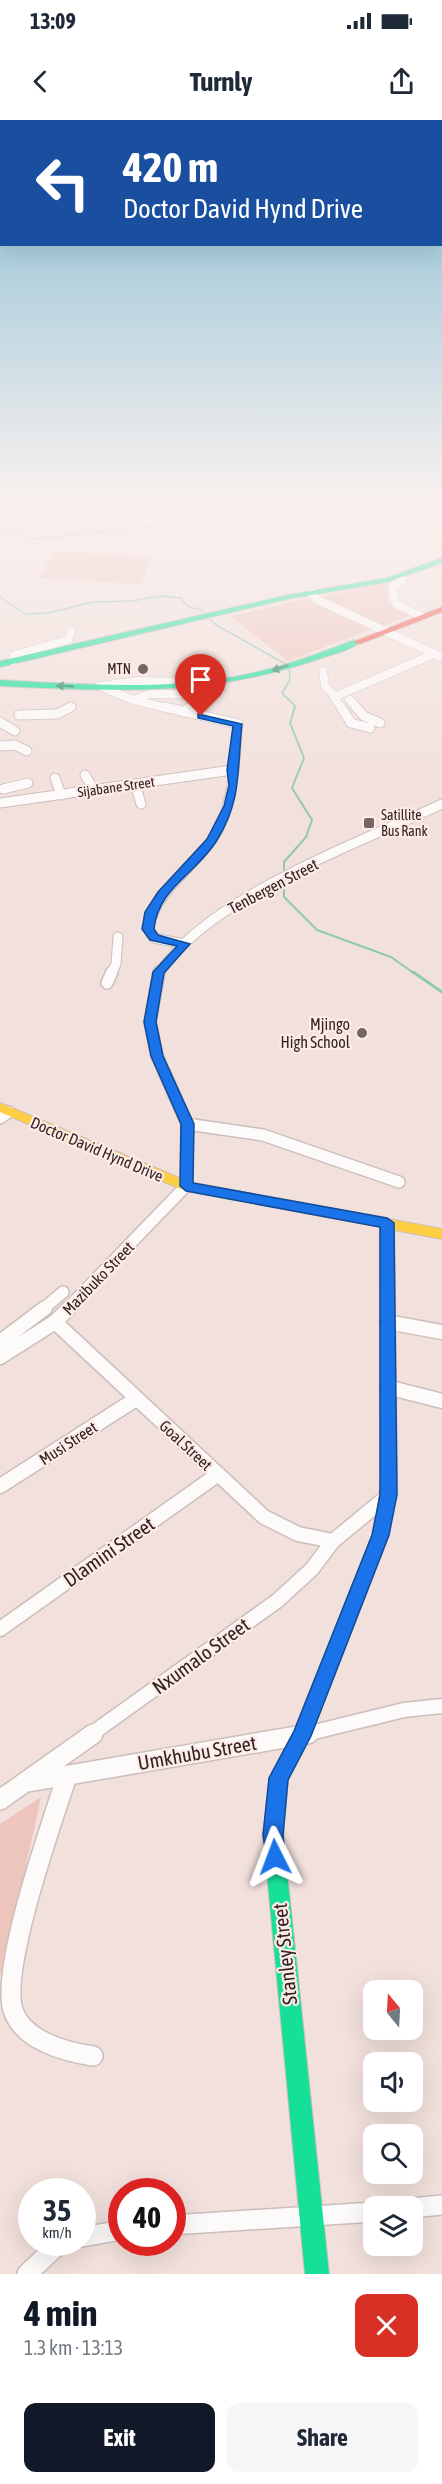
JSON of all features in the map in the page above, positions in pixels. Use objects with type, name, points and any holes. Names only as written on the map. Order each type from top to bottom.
[{"type":"main road","points":[[6,663],[281,600]]},
{"type":"main road","points":[[0,682],[99,688],[209,683],[228,680],[267,672],[330,652],[382,630],[442,609]]},
{"type":"main road","name":"Doctor David Hynd Drive","points":[[3,1112],[186,1186],[442,1234]]},
{"type":"main road","name":"Stanley Street","points":[[317,2274],[273,1835],[279,1778],[302,1736],[381,1535],[388,1495],[387,1223]]},
{"type":"street","points":[[317,600],[438,656]]},
{"type":"street","points":[[391,600],[394,604],[421,616]]},
{"type":"street","points":[[6,663],[14,655],[68,640],[71,631]]},
{"type":"street","points":[[335,696],[438,656]]},
{"type":"street","points":[[323,671],[325,686],[335,696],[351,723],[370,728]]},
{"type":"street","points":[[133,700],[150,693],[187,693],[209,683]]},
{"type":"street","points":[[99,688],[133,700],[238,724],[232,770],[234,785],[229,806],[212,840],[162,894],[150,912],[148,929],[154,938],[184,944]]},
{"type":"street","points":[[183,712],[198,701],[187,693]]},
{"type":"street","points":[[350,700],[364,716],[380,723]]},
{"type":"street","points":[[19,716],[57,714],[71,707]]},
{"type":"street","points":[[0,722],[15,731]]},
{"type":"street","points":[[0,746],[15,745],[27,751]]},
{"type":"street","name":"Sijabane Street","points":[[3,802],[232,770]]},
{"type":"street","points":[[85,775],[94,790]]},
{"type":"street","points":[[55,778],[62,795]]},
{"type":"street","points":[[3,802],[1,785],[28,783]]},
{"type":"street","points":[[135,784],[141,804]]},
{"type":"street","name":"Tenbergen Street","points":[[186,1186],[188,1124],[157,1056],[150,1022],[159,972],[184,944],[220,914],[265,886],[442,804]]},
{"type":"street","points":[[107,983],[116,964],[118,937]]},
{"type":"street","points":[[188,1124],[263,1135],[399,1182]]},
{"type":"street","name":"Mazibuko Street","points":[[0,1357],[55,1322],[186,1186]]},
{"type":"street","points":[[0,1342],[21,1328],[63,1292]]},
{"type":"street","name":"Goal Street","points":[[55,1322],[264,1517],[298,1533],[333,1541]]},
{"type":"street","points":[[387,1322],[442,1332]]},
{"type":"street","points":[[387,1387],[442,1401]]},
{"type":"street","name":"Musi Street","points":[[0,1486],[136,1399]]},
{"type":"street","name":"Dlamini Street","points":[[0,1629],[218,1475]]},
{"type":"street","name":"Nxumalo Street","points":[[0,1800],[277,1601],[312,1569],[333,1541],[388,1495]]},
{"type":"street","name":"Umkhubu Street","points":[[22,1783],[302,1736],[404,1710],[442,1707]]},
{"type":"street","points":[[67,1776],[30,1898],[14,1968],[11,1999],[13,2010],[20,2022],[32,2033],[74,2054],[93,2056]]},
{"type":"street","points":[[423,2207],[442,2205]]},
{"type":"street","points":[[186,2224],[363,2213]]},
{"type":"street","points":[[27,2274],[46,2256]]},
{"type":"shaded area","points":[[306,600],[372,629],[288,661],[230,616]]},
{"type":"shaded area","points":[[326,600],[388,600],[388,603],[410,616],[382,626]]},
{"type":"shaded area","points":[[41,1797],[4,1967],[0,1975],[0,1824]]},
{"type":"waterway","points":[[4,600],[25,614],[49,613],[93,602],[140,600]]},
{"type":"waterway","points":[[182,600],[189,607],[201,610],[216,625],[289,666],[290,680],[282,693],[295,706],[294,709]]},
{"type":"waterway","points":[[295,707],[290,723],[304,758],[292,788],[312,820],[306,837],[284,862],[284,897],[317,930],[391,957],[415,974]]},
{"type":"waterway","points":[[413,972],[442,992]]},
{"type":"traffic: fast","points":[[0,664],[277,600]]},
{"type":"traffic: fast","points":[[0,683],[115,688],[201,684],[278,669],[357,642]]},
{"type":"traffic: fast","points":[[387,1223],[389,1482]]},
{"type":"traffic: fast","points":[[276,1863],[317,2274]]},
{"type":"traffic: slow","points":[[0,1107],[186,1186],[442,1234]]},
{"type":"traffic: jam","points":[[357,642],[442,609]]},
{"type":"traffic: jam","points":[[276,1863],[273,1835],[279,1778],[302,1735],[381,1535],[389,1482]]},
{"type":"place","name":"MTN","points":[[143,669]]},
{"type":"place","name":"Satillite Bus Rank","points":[[369,823]]},
{"type":"place","name":"Mjingo High School","points":[[362,1033]]},
{"type":"route","points":[[201,716],[238,724],[232,770],[234,785],[229,806],[212,840],[162,894],[150,912],[148,929],[154,938],[184,944],[159,972],[152,999],[150,1022],[157,1056],[188,1124],[186,1186],[387,1223],[388,1495],[381,1535],[302,1736],[279,1778],[273,1835],[275,1857]]}]
